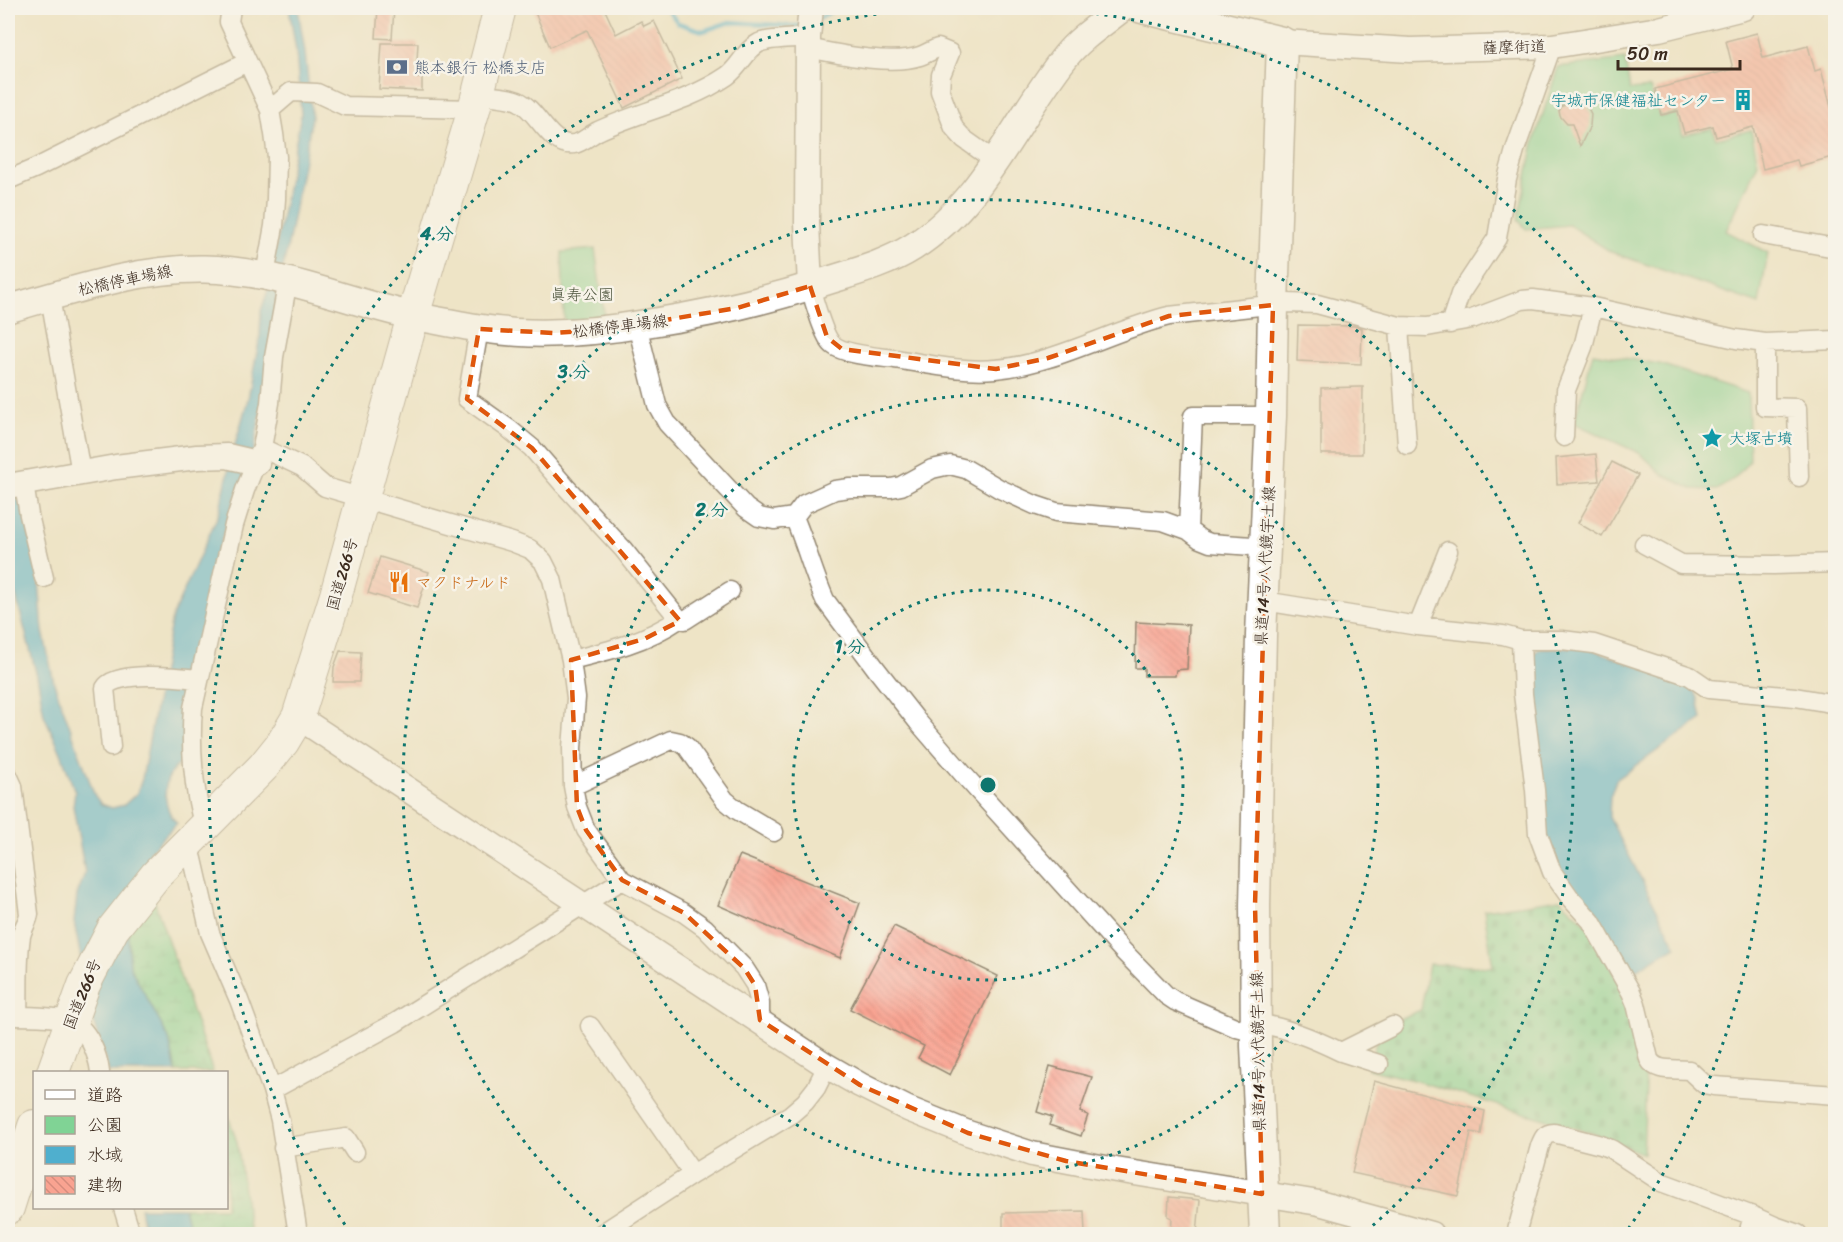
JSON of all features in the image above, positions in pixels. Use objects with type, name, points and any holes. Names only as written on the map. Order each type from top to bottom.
[{"type":"highway","name":"国道266号","points":[[53,1071],[84,985],[113,929],[156,875],[263,767],[283,742],[298,717],[336,595],[413,316],[476,102],[500,8]]},
{"type":"highway","points":[[9,1194],[33,1129]]},
{"type":"main road","name":"松橋停車場線","points":[[8,309],[138,274],[180,269],[206,269],[276,278],[413,316],[479,329],[526,333],[584,332],[737,308],[880,264],[912,248],[939,228],[967,199],[1067,55],[1122,8]]},
{"type":"main road","points":[[1142,8],[1282,42]]},
{"type":"main road","name":"県道14号八代鏡宇土線","points":[[1265,1234],[1256,1028],[1255,904],[1261,646],[1271,416],[1282,42]]},
{"type":"street","points":[[231,8],[229,22],[270,110],[277,156],[274,226],[276,278],[274,357],[268,412],[257,457],[234,525],[196,679],[192,729],[197,799],[193,859],[210,933],[239,999],[272,1090],[280,1120],[298,1234]]},
{"type":"street","name":"薩摩街道","points":[[1282,42],[1410,50],[1552,46],[1659,28],[1743,8]]},
{"type":"street","points":[[270,110],[291,92],[317,93],[345,106],[518,101],[532,112],[551,135],[561,142],[574,144],[598,131],[696,94],[729,75],[751,48],[761,42],[809,28],[856,57],[896,59],[920,56],[938,48],[950,53],[941,75],[940,91],[949,118],[964,139],[995,161]]},
{"type":"street","points":[[809,28],[807,223],[810,286],[827,337],[833,345],[862,355],[968,369],[996,369],[1048,357],[1169,316],[1273,305],[1317,304],[1399,326],[1427,327],[1485,315],[1522,300],[1533,299],[1593,307],[1736,339],[1765,343],[1834,335]]},
{"type":"street","points":[[1450,324],[1460,294],[1497,238],[1507,179],[1515,150],[1552,46]]},
{"type":"street","points":[[8,180],[247,62]]},
{"type":"street","points":[[1763,235],[1836,248]]},
{"type":"street","points":[[50,297],[81,473]]},
{"type":"street","points":[[1564,438],[1566,390],[1583,347],[1593,307]]},
{"type":"street","points":[[637,325],[657,405],[667,423],[746,508],[759,517],[774,520],[794,517],[804,504],[835,490],[891,489],[932,469],[950,465],[966,469],[1000,489],[1056,512],[1163,521],[1188,530],[1210,543],[1266,547]]},
{"type":"street","points":[[1399,326],[1407,445]]},
{"type":"street","points":[[479,329],[467,399],[532,448],[623,549],[680,620]]},
{"type":"street","points":[[1765,343],[1765,407],[1797,408],[1799,477]]},
{"type":"street","points":[[1188,530],[1193,416],[1271,416]]},
{"type":"street","points":[[44,578],[29,515],[16,485],[116,467],[197,457],[257,457],[302,467],[325,487],[530,549],[543,561],[552,579],[571,660],[576,698],[572,748],[573,786],[577,807],[586,830],[622,880],[684,913],[705,928],[744,968],[755,985],[760,1003],[760,1020]]},
{"type":"street","points":[[794,517],[825,600],[918,722],[1027,846],[1166,995],[1237,1028],[1273,1026],[1311,1037],[1341,1052],[1379,1064]]},
{"type":"street","points":[[1644,544],[1681,564],[1836,563]]},
{"type":"street","points":[[1418,626],[1448,551]]},
{"type":"street","points":[[571,660],[644,639],[680,620],[685,620],[730,591]]},
{"type":"street","points":[[1264,601],[1418,626],[1503,635],[1521,640],[1562,640],[1594,644],[1690,676],[1709,689],[1721,692],[1795,697],[1836,704]]},
{"type":"street","points":[[1521,640],[1523,694],[1538,834],[1552,872],[1571,899],[1591,921],[1631,992],[1652,1065],[1658,1068],[1689,1070],[1704,1084],[1714,1086],[1836,1095]]},
{"type":"street","points":[[111,747],[105,688],[108,683],[123,678],[154,676],[196,679]]},
{"type":"street","points":[[298,717],[827,1066],[908,1109],[968,1133],[1032,1154],[1319,1203],[1431,1234]]},
{"type":"street","points":[[573,786],[671,740],[681,742],[725,800],[736,810],[774,832]]},
{"type":"street","points":[[8,775],[13,786],[29,914],[28,921],[15,927],[20,946],[13,1016],[70,1021],[81,1030],[93,1046],[99,1060],[100,1071]]},
{"type":"street","points":[[272,1090],[395,1023],[622,880]]},
{"type":"street","points":[[590,1026],[693,1174]]},
{"type":"street","points":[[1341,1052],[1393,1026]]},
{"type":"street","points":[[602,1234],[693,1174],[790,1115],[816,1088],[827,1066]]},
{"type":"street","points":[[1516,1234],[1537,1154],[1544,1136],[1548,1133],[1611,1149],[1661,1182],[1798,1234]]},
{"type":"street","points":[[283,1148],[346,1138],[355,1152]]},
{"type":"street","points":[[123,1209],[131,1234]]},
{"type":"street","points":[[1748,1234],[1753,1216]]},
{"type":"highlighted area","points":[[810,286],[827,337],[842,349],[996,369],[1048,358],[1169,316],[1273,305],[1255,905],[1262,1194],[1066,1161],[968,1133],[860,1085],[760,1020],[755,985],[744,968],[684,913],[622,880],[586,830],[577,807],[571,660],[644,639],[680,621],[532,448],[467,399],[479,329],[554,333],[611,329],[737,308]]},
{"type":"green space","points":[[1625,59],[1630,90],[1650,88],[1660,117],[1677,113],[1683,135],[1712,128],[1716,139],[1751,130],[1758,163],[1726,231],[1768,253],[1759,304],[1611,252],[1569,225],[1526,229],[1518,220],[1534,142],[1558,67]]},
{"type":"green space","name":"眞寿公園","points":[[595,249],[605,320],[564,322],[562,252]]},
{"type":"green space","points":[[1593,353],[1660,364],[1748,393],[1750,460],[1735,478],[1717,490],[1692,489],[1662,474],[1641,454],[1574,423]]},
{"type":"green space","points":[[149,885],[213,1071],[176,1071],[169,1039],[130,967],[127,919]]},
{"type":"green space","points":[[1560,899],[1590,927],[1629,1001],[1642,1056],[1646,1086],[1643,1154],[1595,1134],[1413,1080],[1368,1069],[1381,1026],[1421,1010],[1429,964],[1493,967],[1484,910]]},
{"type":"green space","points":[[228,1116],[237,1142],[250,1234],[191,1234],[184,1209],[228,1209]]},
{"type":"water","points":[[289,8],[298,8],[312,117],[277,295],[262,405],[253,454],[230,511],[215,562],[186,712],[184,761],[173,770],[167,783],[167,804],[177,823],[150,851],[149,885],[127,919],[130,967],[169,1039],[176,1071],[109,1071],[93,1021],[74,922],[77,895],[85,873],[73,806],[75,792],[44,715],[38,680],[8,566],[8,495],[21,503],[38,568],[43,631],[54,683],[95,796],[101,804],[112,808],[124,805],[137,793],[142,779],[172,617],[219,513],[248,399],[260,336],[261,311],[268,290],[301,114],[296,51]]},
{"type":"water","points":[[1585,647],[1691,684],[1698,698],[1702,719],[1616,780],[1610,797],[1609,817],[1676,946],[1629,974],[1593,906],[1575,892],[1558,872],[1542,833],[1528,667],[1532,656],[1540,648]]},
{"type":"water","points":[[140,1209],[184,1209],[191,1234],[145,1234]]},
{"type":"building","points":[[378,8],[394,8],[392,39],[376,38]]},
{"type":"building","points":[[533,8],[604,8],[616,34],[641,21],[644,26],[654,21],[682,79],[624,108],[587,30],[550,47]]},
{"type":"building","name":"宇城市保健福祉センター","points":[[1757,33],[1763,58],[1808,46],[1815,71],[1821,69],[1836,126],[1836,156],[1799,166],[1797,160],[1763,169],[1753,127],[1716,137],[1713,126],[1684,133],[1678,111],[1661,115],[1655,89],[1733,69],[1726,41]]},
{"type":"building","points":[[382,43],[418,43],[416,78],[422,78],[422,91],[379,89]]},
{"type":"building","points":[[1573,102],[1580,105],[1585,102],[1591,114],[1590,126],[1580,146],[1572,124],[1567,124],[1559,111],[1562,106]]},
{"type":"building","points":[[1298,325],[1362,328],[1361,364],[1297,361]]},
{"type":"building","points":[[1363,387],[1362,454],[1321,454],[1321,388]]},
{"type":"building","points":[[1596,454],[1599,481],[1557,484],[1556,458]]},
{"type":"building","points":[[1612,462],[1638,475],[1602,537],[1578,523]]},
{"type":"building","name":"マクドナルド","points":[[380,557],[429,572],[417,608],[368,593]]},
{"type":"building","points":[[1136,622],[1189,625],[1187,669],[1176,670],[1175,676],[1144,676],[1144,668],[1135,668]]},
{"type":"building","points":[[340,651],[361,652],[359,682],[333,682],[334,667]]},
{"type":"building","points":[[740,855],[860,903],[840,958],[718,905]]},
{"type":"building","points":[[894,926],[998,976],[950,1075],[918,1058],[924,1046],[850,1009]]},
{"type":"building","points":[[1050,1066],[1092,1077],[1080,1112],[1088,1115],[1081,1136],[1049,1125],[1052,1117],[1037,1112]]},
{"type":"building","points":[[1374,1081],[1485,1111],[1481,1134],[1471,1132],[1458,1196],[1352,1173]]},
{"type":"building","points":[[1169,1197],[1200,1200],[1197,1234],[1171,1234],[1172,1218],[1168,1216]]},
{"type":"building","points":[[1084,1211],[1085,1234],[1003,1234],[1003,1213]]},
{"type":"waterway","points":[[819,19],[836,8]]},
{"type":"waterway","points":[[668,10],[678,23],[703,31],[730,22],[802,25]]},
{"type":"place","name":"熊本銀行 松橋支店","points":[[397,67]]},
{"type":"place","name":"宇城市保健福祉センター","points":[[1743,100]]},
{"type":"place","name":"大塚古墳","points":[[1712,438]]},
{"type":"place","name":"マクドナルド","points":[[399,582]]}]
